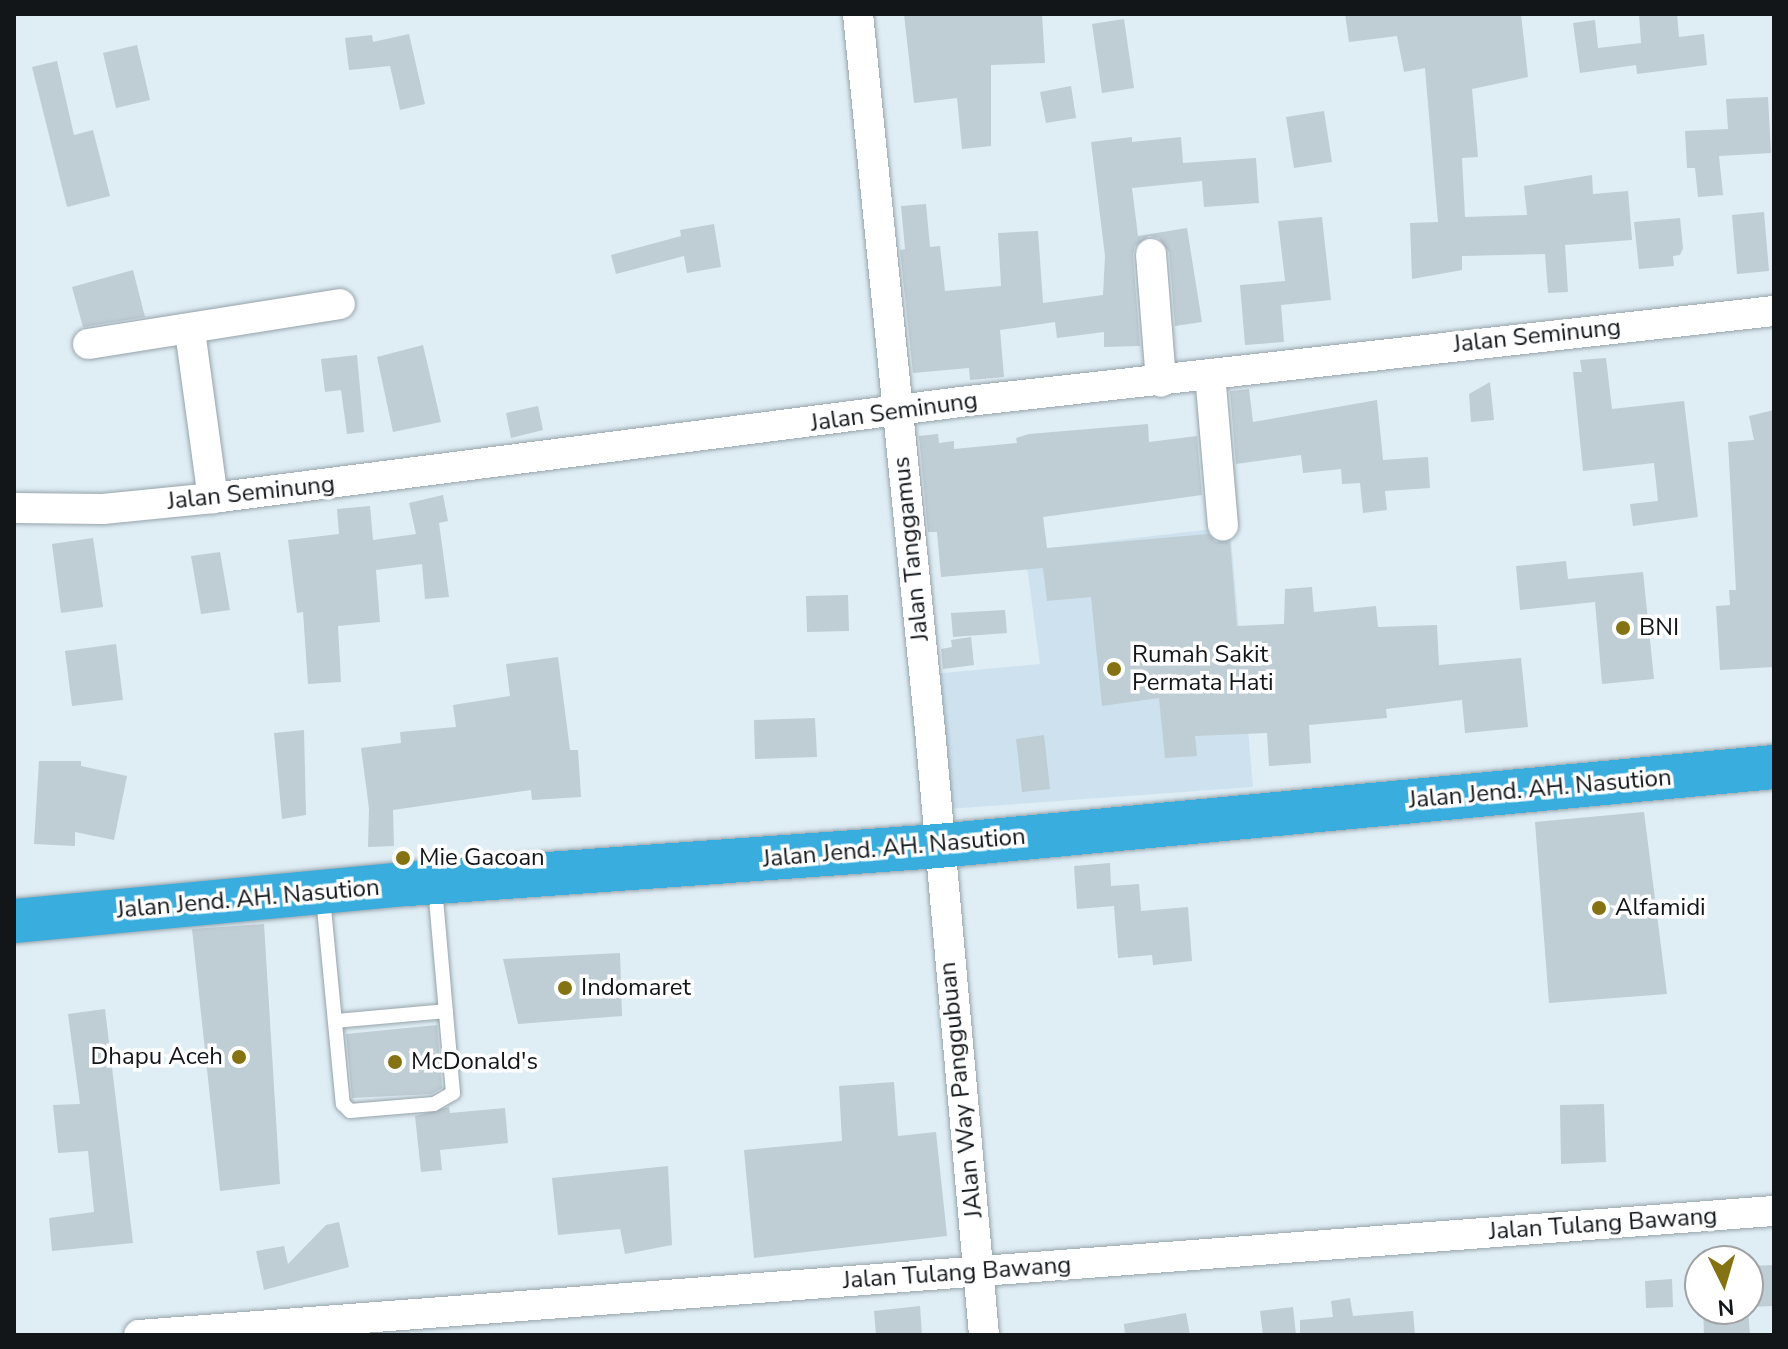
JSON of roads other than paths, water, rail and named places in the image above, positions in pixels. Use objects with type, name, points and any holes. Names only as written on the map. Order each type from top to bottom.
[{"type":"highway","name":"Jalan Jend. AH. Nasution","points":[[14,921],[435,882],[938,846],[1774,767]]},
{"type":"street","name":"Jalan Tanggamus","points":[[858,14],[938,846]]},
{"type":"street","points":[[1151,254],[1161,382]]},
{"type":"street","points":[[88,344],[190,331],[340,304]]},
{"type":"street","name":"Jalan Seminung","points":[[14,508],[87,509],[213,498],[897,410],[1774,311]]},
{"type":"street","points":[[190,331],[213,498]]},
{"type":"street","points":[[1210,374],[1223,525]]},
{"type":"street","name":"JAlan Way Panggubuan","points":[[938,846],[984,1335]]},
{"type":"street","name":"Jalan Tulang Bawang","points":[[139,1335],[1774,1211]]},
{"type":"lane","points":[[322,892],[346,1109],[434,1104],[453,1093],[435,882]]},
{"type":"lane","points":[[335,1021],[446,1011]]},
{"type":"place","name":"BNI","points":[[1623,628]]},
{"type":"place","name":"Rumah Sakit Permata Hati","points":[[1114,669]]},
{"type":"place","name":"Mie Gacoan","points":[[403,858]]},
{"type":"place","name":"Alfamidi","points":[[1599,908]]},
{"type":"place","name":"Indomaret","points":[[565,988]]},
{"type":"place","name":"Dhapu Aceh","points":[[239,1057]]},
{"type":"place","name":"McDonald's","points":[[395,1062]]}]
